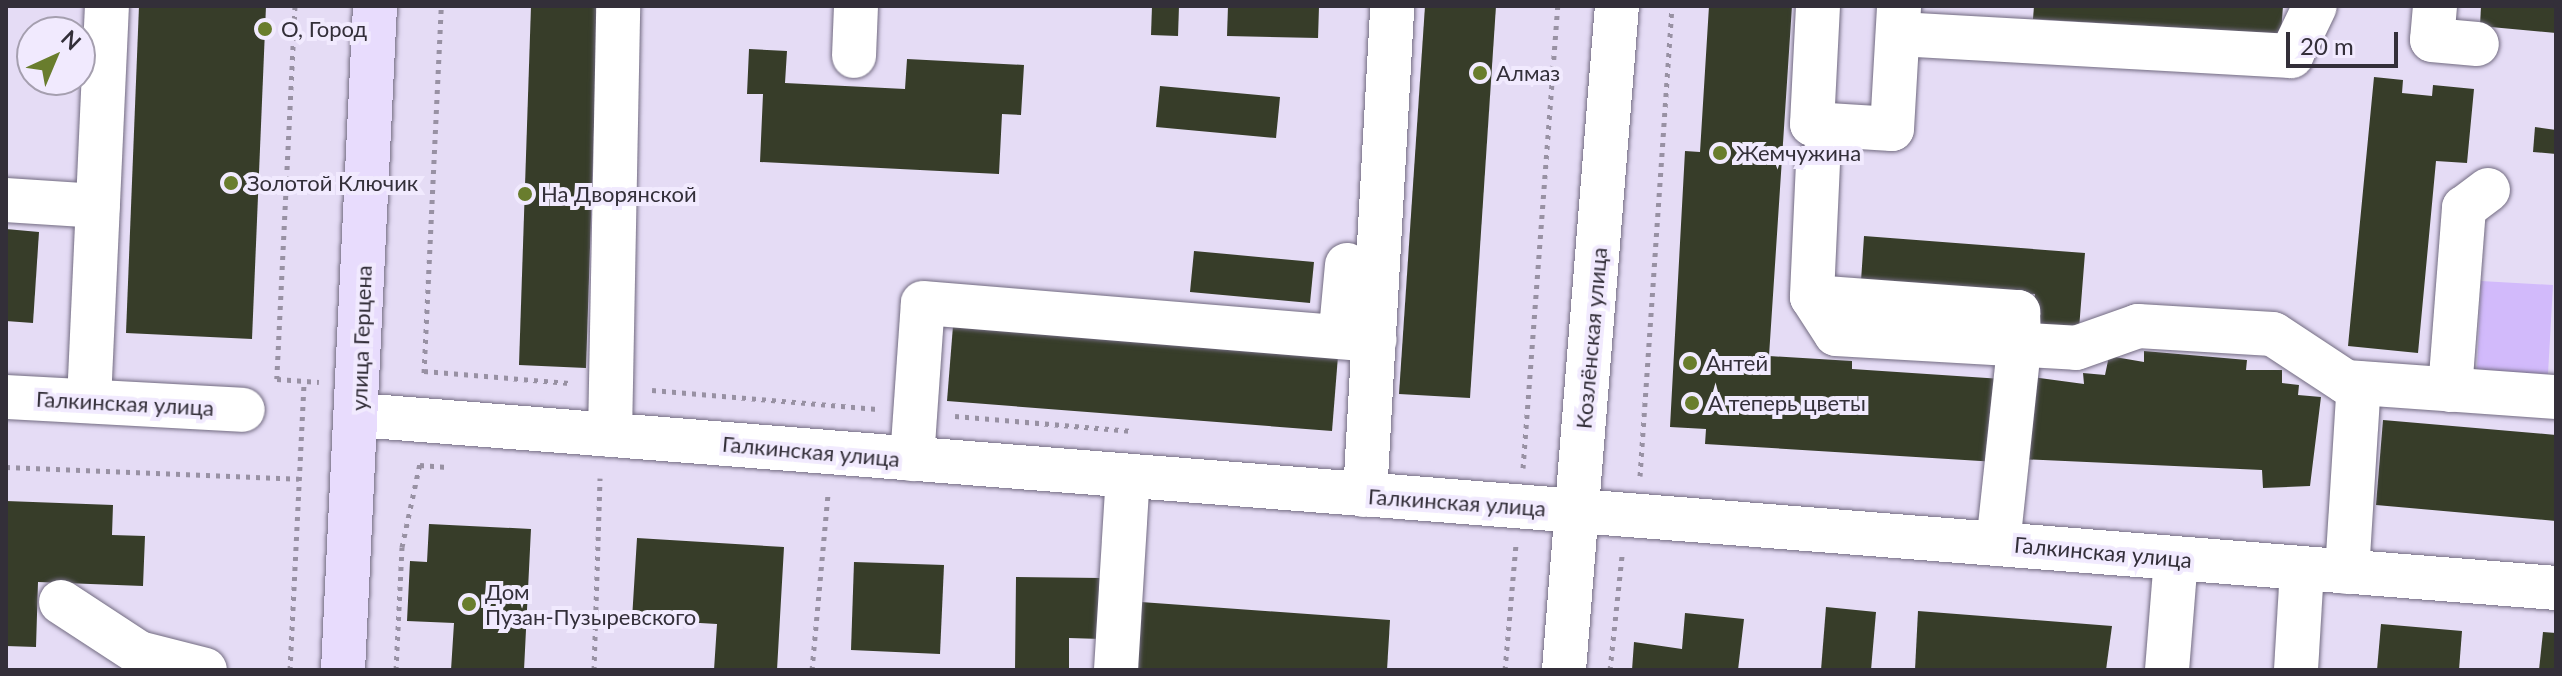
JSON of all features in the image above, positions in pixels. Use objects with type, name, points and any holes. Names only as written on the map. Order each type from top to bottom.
[{"type":"main road","name":"улица Герцена","points":[[343,670],[375,6]]},
{"type":"street","points":[[89,401],[107,6]]},
{"type":"street","points":[[610,435],[618,6]]},
{"type":"street","points":[[854,56],[856,6]]},
{"type":"street","points":[[1365,495],[1392,6]]},
{"type":"street","name":"Козлёнская улица","points":[[1564,670],[1617,6]]},
{"type":"street","points":[[1818,6],[1812,124],[1892,129],[1899,20],[2018,23],[2291,56],[2315,6]]},
{"type":"street","points":[[2435,6],[2432,40],[2477,44]]},
{"type":"street","points":[[1818,163],[1812,297],[1836,334],[2019,348],[2076,348],[2138,326],[2273,334],[2346,382],[2556,397]]},
{"type":"street","points":[[2450,390],[2464,208],[2488,190]]},
{"type":"street","points":[[6,200],[98,206]]},
{"type":"street","points":[[1347,265],[1342,319],[1374,340]]},
{"type":"street","points":[[912,459],[923,303],[1374,340]]},
{"type":"street","points":[[1998,544],[2019,348]]},
{"type":"street","points":[[2347,572],[2359,383]]},
{"type":"street","name":"Галкинская улица","points":[[6,397],[243,410]]},
{"type":"street","name":"Галкинская улица","points":[[358,400],[421,420],[1365,495],[1521,486],[1577,511],[2556,588]]},
{"type":"street","points":[[1116,670],[1128,476]]},
{"type":"street","points":[[2167,670],[2176,558]]},
{"type":"street","points":[[2296,670],[2302,568]]},
{"type":"street","points":[[61,602],[139,653],[205,670]]},
{"type":"path","points":[[295,6],[277,379],[304,381],[358,400]]},
{"type":"path","points":[[396,670],[402,547],[420,465],[441,6]]},
{"type":"path","points":[[1505,670],[1558,6]]},
{"type":"path","points":[[1610,670],[1620,559],[1637,516],[1672,6]]},
{"type":"path","points":[[424,371],[1149,433]]},
{"type":"path","points":[[290,670],[304,381]]},
{"type":"path","points":[[1508,464],[1521,486]]},
{"type":"path","points":[[6,467],[299,479]]},
{"type":"path","points":[[594,670],[600,478]]},
{"type":"path","points":[[812,670],[828,495]]},
{"type":"shaded area","points":[[2481,281],[2553,285],[2548,374],[2477,370]]},
{"type":"building","points":[[139,6],[266,6],[252,339],[126,333]]},
{"type":"building","points":[[531,6],[598,6],[586,368],[519,365]]},
{"type":"building","points":[[1152,6],[1179,6],[1178,36],[1151,35]]},
{"type":"building","points":[[1228,6],[1319,6],[1318,38],[1227,36]]},
{"type":"building","points":[[1425,6],[1496,6],[1470,398],[1399,394]]},
{"type":"building","points":[[1709,6],[1792,6],[1769,356],[1852,361],[1852,369],[2002,379],[1997,462],[1705,444],[1706,429],[1670,427],[1685,151],[1700,152]]},
{"type":"building","points":[[2034,6],[2283,6],[2281,34],[2033,19]]},
{"type":"building","points":[[2481,6],[2556,6],[2556,33],[2480,26]]},
{"type":"building","points":[[749,49],[787,51],[785,83],[905,89],[907,59],[1024,65],[1021,115],[1002,114],[999,174],[760,162],[763,94],[747,94]]},
{"type":"building","points":[[2374,77],[2403,80],[2402,93],[2432,96],[2433,85],[2474,89],[2467,163],[2436,161],[2418,353],[2348,346]]},
{"type":"building","points":[[1160,86],[1280,97],[1276,138],[1156,127]]},
{"type":"building","points":[[2535,127],[2556,130],[2556,154],[2533,152]]},
{"type":"building","points":[[6,229],[39,232],[33,323],[6,321]]},
{"type":"building","points":[[1864,236],[2085,253],[2079,329],[2032,325],[2035,294],[1861,281]]},
{"type":"building","points":[[1194,251],[1314,262],[1310,303],[1190,292]]},
{"type":"building","points":[[953,326],[1338,356],[1332,431],[947,401]]},
{"type":"building","points":[[2144,351],[2247,360],[2246,370],[2282,370],[2282,383],[2299,385],[2298,395],[2321,397],[2310,486],[2263,488],[2262,470],[2019,459],[2024,376],[2084,384],[2083,373],[2105,375],[2109,356],[2144,362]]},
{"type":"building","points":[[2383,420],[2556,435],[2556,521],[2376,505]]},
{"type":"building","points":[[6,501],[113,505],[112,535],[145,536],[143,586],[38,582],[36,647],[6,646]]},
{"type":"building","points":[[429,524],[531,529],[524,670],[451,670],[454,623],[407,621],[410,561],[427,562]]},
{"type":"building","points":[[637,538],[784,547],[777,670],[714,670],[717,624],[632,619]]},
{"type":"building","points":[[854,562],[944,565],[940,654],[851,650]]},
{"type":"building","points":[[1016,577],[1101,578],[1101,639],[1069,638],[1069,670],[1015,670]]},
{"type":"building","points":[[1127,601],[1390,620],[1387,670],[1122,670]]},
{"type":"building","points":[[1826,607],[1876,612],[1871,670],[1821,670]]},
{"type":"building","points":[[1918,611],[2112,626],[2106,670],[1915,670]]},
{"type":"building","points":[[1685,613],[1744,619],[1738,670],[1632,670],[1634,642],[1682,649]]},
{"type":"building","points":[[2381,624],[2462,631],[2459,670],[2377,670]]},
{"type":"building","points":[[2543,632],[2556,633],[2556,670],[2539,670]]},
{"type":"place","name":"О, Город","points":[[265,29]]},
{"type":"place","name":"Алмаз","points":[[1480,73]]},
{"type":"place","name":"Жемчужина","points":[[1720,153]]},
{"type":"place","name":"Золотой Ключик","points":[[231,183]]},
{"type":"place","name":"На Дворянской","points":[[525,194]]},
{"type":"place","name":"Антей","points":[[1690,363]]},
{"type":"place","name":"А теперь цветы","points":[[1692,403]]},
{"type":"place","name":"Дом Пузан-Пузыревского","points":[[469,604]]}]
